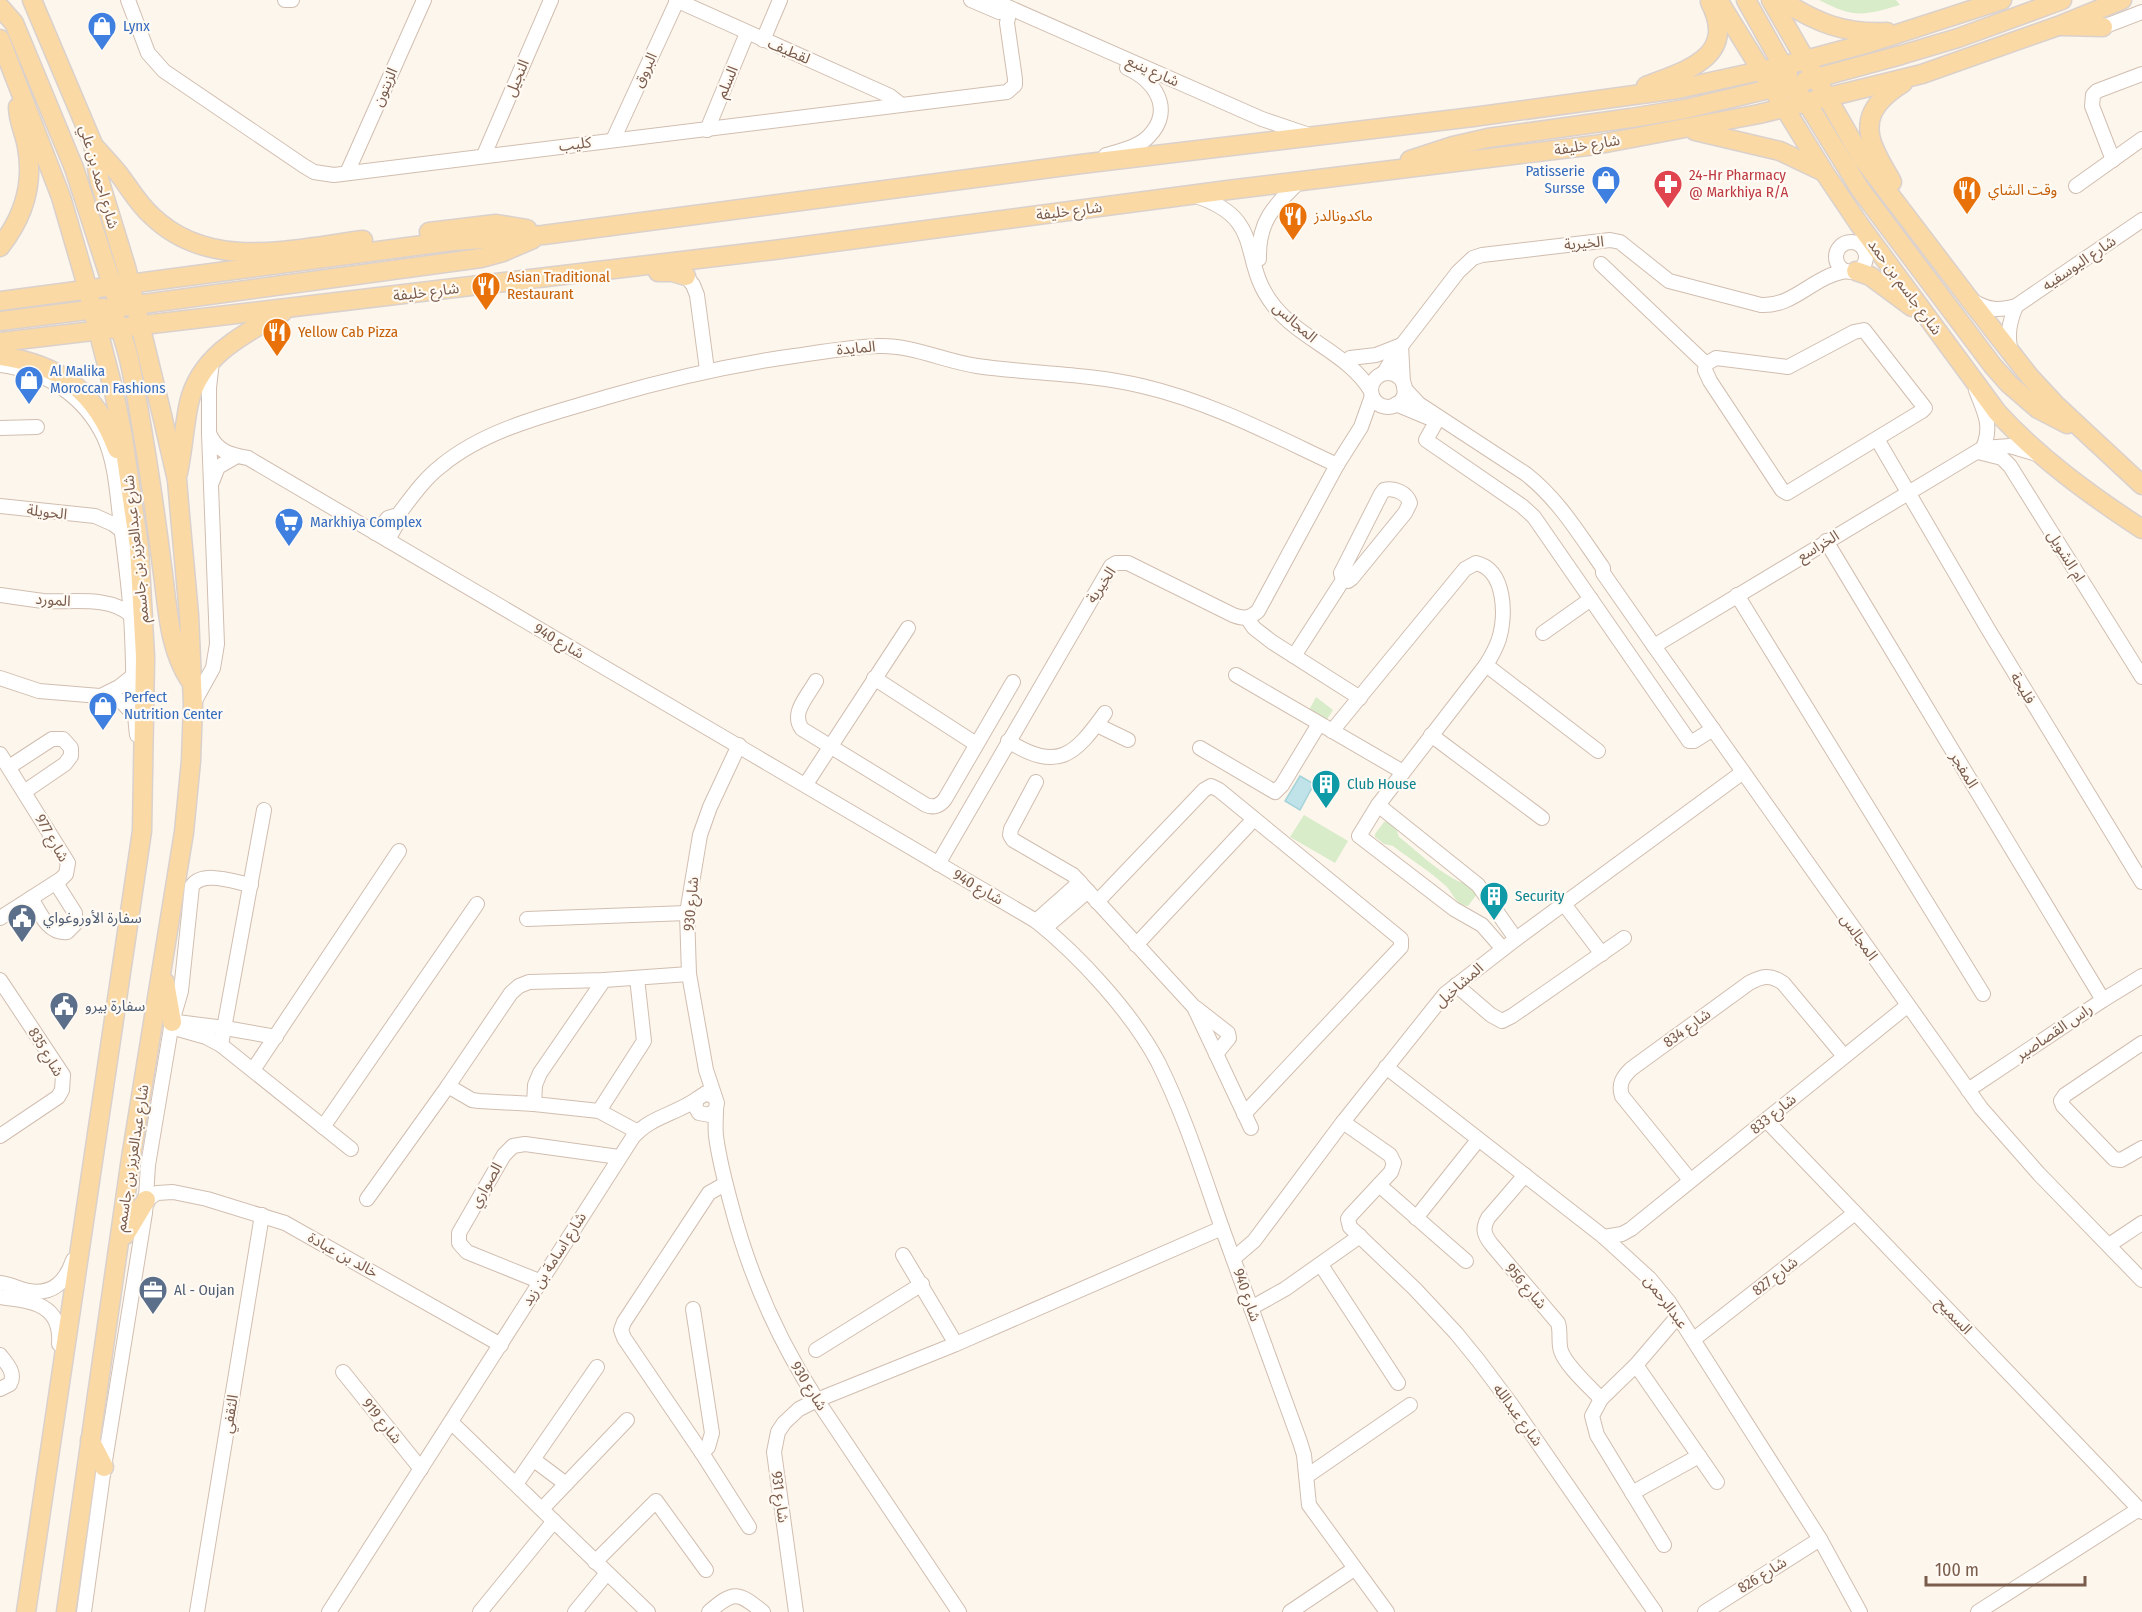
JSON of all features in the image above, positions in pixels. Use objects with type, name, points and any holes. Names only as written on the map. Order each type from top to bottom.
[{"type":"main road","name":"شارع احمد بن علي","points":[[32,0],[93,144],[116,304]]},
{"type":"main road","points":[[1614,98],[1678,74],[1707,57],[1717,43],[1719,23],[1710,0]]},
{"type":"main road","points":[[1719,0],[1761,70],[1805,92],[1826,98]]},
{"type":"main road","points":[[1746,0],[1787,82],[1807,103],[1860,189],[1992,366],[2038,409],[2083,432]]},
{"type":"main road","points":[[1771,0],[1862,158],[1970,300],[2043,391],[2083,432],[2142,485]]},
{"type":"main road","points":[[1781,0],[1820,22],[1843,30],[1910,31]]},
{"type":"main road","points":[[1787,82],[1797,75],[1804,60],[1910,31],[2002,0]]},
{"type":"main road","points":[[1384,171],[1419,156],[1488,138],[1631,118],[1787,82],[1815,78],[1901,56],[2062,0]]},
{"type":"main road","name":"شارع خليفة","points":[[0,301],[88,290],[116,304],[141,324],[564,275],[1584,147],[1784,108],[1922,74],[2058,26],[2122,0]]},
{"type":"main road","points":[[0,7],[14,23],[74,168],[116,304],[132,371],[150,467],[170,632],[181,666],[191,684]]},
{"type":"main road","points":[[2058,26],[2103,27]]},
{"type":"main road","points":[[0,39],[61,197],[88,290]]},
{"type":"main road","name":"شارع خليفة","points":[[0,342],[98,330],[116,304],[453,241],[543,235],[1081,164],[1317,137],[1678,89],[1761,70]]},
{"type":"main road","points":[[1899,207],[1894,188],[1871,144],[1869,119],[1875,108],[1893,88],[1922,74]]},
{"type":"main road","name":"شارع جاسم بن حمد","points":[[1787,82],[1784,108],[1824,172],[1929,320],[2004,419],[2042,456],[2109,508],[2142,529]]},
{"type":"main road","points":[[0,247],[12,231],[24,207],[29,183],[29,157],[19,114],[21,90]]},
{"type":"main road","points":[[1683,129],[1706,132],[1780,151],[1824,172]]},
{"type":"main road","points":[[93,144],[143,207],[158,222],[189,241],[214,250],[241,253],[270,252],[488,225],[512,225],[543,235]]},
{"type":"main road","points":[[1851,271],[1870,276],[1929,320]]},
{"type":"main road","points":[[564,275],[672,272],[686,276]]},
{"type":"main road","points":[[0,321],[116,304]]},
{"type":"main road","points":[[177,480],[189,403],[195,385],[212,358],[290,308]]},
{"type":"main road","name":"شارع عبدالعزيز بن جاسمم","points":[[66,1612],[131,1158],[189,791],[193,704],[189,615],[177,480],[141,324]]},
{"type":"main road","name":"شارع عبدالعزيز بن جاسمم","points":[[26,1612],[142,831],[145,657],[139,548],[124,495],[123,437],[98,330]]},
{"type":"main road","points":[[0,356],[48,369],[70,380],[84,392],[111,431],[122,461],[124,495]]},
{"type":"main road","points":[[163,967],[171,1024]]},
{"type":"main road","points":[[119,1247],[146,1200]]},
{"type":"main road","points":[[90,1440],[104,1467]]},
{"type":"street","name":"كليب","points":[[128,0],[148,52],[164,70],[304,166],[324,174],[347,174],[900,104],[1002,94],[1012,90],[1016,79],[1008,27],[1009,12]]},
{"type":"street","points":[[285,0],[292,0]]},
{"type":"street","name":"الزيتون","points":[[347,174],[424,0]]},
{"type":"street","name":"النجيل","points":[[484,155],[551,0]]},
{"type":"street","name":"لقطيف","points":[[676,0],[890,96],[900,104]]},
{"type":"street","name":"البروق","points":[[613,140],[676,0]]},
{"type":"street","points":[[763,40],[780,0]]},
{"type":"street","name":"شارع ينبع","points":[[971,0],[1009,12],[1262,119],[1317,137]]},
{"type":"street","name":"شارع ينبع","points":[[992,0],[1009,12]]},
{"type":"street","points":[[2103,27],[2140,15]]},
{"type":"street","name":"السلم","points":[[706,130],[747,33]]},
{"type":"street","name":"شارع ينبع","points":[[1081,164],[1135,145],[1149,136],[1161,113],[1160,100],[1147,80],[1104,54]]},
{"type":"street","points":[[2113,160],[2092,106],[2093,95],[2097,91],[2142,74]]},
{"type":"street","points":[[2076,186],[2142,140]]},
{"type":"street","name":"المجالس","points":[[1300,181],[1275,205],[1266,218],[1259,244],[1260,268],[1267,285],[1280,304],[1296,318],[1365,369],[1382,374]]},
{"type":"street","name":"المجالس","points":[[1191,195],[1224,208],[1240,225],[1249,241],[1258,278],[1275,308],[1355,370],[1372,393]]},
{"type":"street","name":"شارع اليوسفيه","points":[[1970,300],[1988,310],[2002,310],[2016,306],[2142,220]]},
{"type":"street","name":"الخيرية","points":[[1382,374],[1401,345],[1458,272],[1473,258],[1482,255],[1610,240],[1620,242],[1669,281],[1761,305],[1781,303],[1821,278],[1851,271]]},
{"type":"street","points":[[1851,242],[1860,244],[1866,252],[1866,261],[1851,271],[1841,268],[1836,254],[1842,245],[1851,242]]},
{"type":"street","name":"الخيرية","points":[[1821,278],[1836,259]]},
{"type":"street","points":[[1601,264],[1706,364]]},
{"type":"street","points":[[686,276],[697,296],[707,370]]},
{"type":"street","points":[[2012,354],[2008,338],[2009,321],[2016,306]]},
{"type":"street","points":[[1864,330],[1925,408],[1877,440],[1787,493],[1782,490],[1710,381],[1705,370],[1706,364],[1716,357],[1767,366],[1788,367],[1854,332],[1864,330]]},
{"type":"street","points":[[1350,358],[1377,355],[1401,345],[1403,397],[1361,427]]},
{"type":"street","name":"المايدة","points":[[381,537],[388,518],[398,515],[439,467],[453,456],[482,440],[585,404],[707,370],[831,350],[882,346],[918,352],[960,363],[1112,380],[1167,392],[1219,410],[1337,465]]},
{"type":"street","name":"شارع عبدالعزيز بن جاسمم","points":[[193,704],[207,681],[216,657],[208,388],[212,358]]},
{"type":"street","name":"شارع عبدالعزيز بن جاسمم","points":[[0,365],[21,368],[62,387],[76,398],[104,437],[124,495],[121,530],[131,615],[135,716],[144,771]]},
{"type":"street","points":[[1360,698],[1254,628],[1247,618],[1258,611],[1337,465],[1361,427],[1372,393],[1372,385],[1382,374],[1395,375],[1404,385]]},
{"type":"street","points":[[1971,375],[1988,427],[1988,435],[1980,450]]},
{"type":"street","name":"المجالس","points":[[1404,385],[1419,404],[1526,474],[1542,487],[1570,520],[1654,646],[1968,1090],[2022,1156],[2142,1280]]},
{"type":"street","points":[[1372,393],[1378,403],[1391,405]]},
{"type":"street","name":"المجالس","points":[[1391,405],[1422,414],[1436,422],[1507,469],[1538,493],[1561,518],[1599,570],[1604,573]]},
{"type":"street","points":[[1436,422],[1427,441],[1528,510],[1689,741],[1694,741],[1713,729]]},
{"type":"street","points":[[0,428],[37,427]]},
{"type":"street","name":"شارع 940","points":[[209,433],[218,448],[248,458],[806,784],[1041,925],[1076,957],[1129,1018],[1156,1060],[1180,1108],[1300,1442],[1307,1476],[1309,1505],[1387,1612]]},
{"type":"street","name":"فليحة","points":[[1877,440],[1988,629],[2142,882]]},
{"type":"street","name":"الخراسع","points":[[1654,646],[1908,491],[1980,450],[2010,446],[2042,456]]},
{"type":"street","name":"ام الشويل","points":[[1980,450],[2002,458],[2010,466],[2142,677]]},
{"type":"street","points":[[211,484],[218,467],[237,456]]},
{"type":"street","points":[[1294,656],[1343,580],[1341,573],[1381,494],[1384,490],[1393,489],[1406,496],[1410,503],[1405,513],[1352,578],[1348,581],[1343,580]]},
{"type":"street","points":[[95,516],[124,495]]},
{"type":"street","name":"الحويلة","points":[[0,506],[95,516],[121,530]]},
{"type":"street","name":"المفجر","points":[[1826,541],[2103,1000]]},
{"type":"street","name":"الخيرية","points":[[938,864],[1108,570],[1116,562],[1128,563],[1233,615],[1247,618]]},
{"type":"street","points":[[1332,731],[1465,569],[1476,563],[1487,568],[1496,580],[1501,593],[1503,613],[1499,639],[1486,665],[1378,805],[1359,836],[1454,909],[1490,932],[1503,949]]},
{"type":"street","points":[[106,603],[118,597],[128,588]]},
{"type":"street","name":"المورد","points":[[0,595],[40,600],[106,603],[120,607],[131,615]]},
{"type":"street","points":[[1737,595],[1983,994]]},
{"type":"street","points":[[1543,633],[1591,599]]},
{"type":"street","points":[[806,784],[908,628]]},
{"type":"street","points":[[1486,665],[1598,751]]},
{"type":"street","points":[[103,695],[119,687],[134,675]]},
{"type":"street","points":[[1236,675],[1403,772]]},
{"type":"street","points":[[0,678],[39,691],[103,695],[122,701],[135,716]]},
{"type":"street","points":[[874,678],[976,744]]},
{"type":"street","points":[[816,681],[797,714],[797,722],[806,732],[932,806],[942,802],[1013,682]]},
{"type":"street","points":[[1008,741],[1039,757],[1051,757],[1071,752],[1085,741],[1101,719],[1128,740]]},
{"type":"street","points":[[1200,748],[1275,792],[1280,789],[1319,724]]},
{"type":"street","points":[[1431,735],[1542,818]]},
{"type":"street","points":[[9,767],[52,739],[63,739],[71,748],[71,756],[66,764],[24,792]]},
{"type":"street","name":"شارع 930","points":[[739,745],[710,807],[700,835],[687,913],[689,974],[706,1070],[705,1104],[715,1134],[744,1253],[783,1345],[817,1400],[959,1612]]},
{"type":"street","name":"شارع 977","points":[[0,754],[68,863],[66,874],[56,883],[0,918]]},
{"type":"street","name":"المشاخيل","points":[[1234,1258],[1254,1241],[1435,1005],[1456,985],[1516,939],[1743,772]]},
{"type":"street","points":[[1036,782],[1010,835],[1020,845],[1064,869],[1084,886],[1194,1007],[1228,1033],[1229,1038],[1216,1054]]},
{"type":"street","points":[[1097,902],[1211,786],[1219,790],[1253,820],[1398,935],[1402,943],[1401,947],[1244,1114]]},
{"type":"street","points":[[1378,805],[1470,878],[1484,893],[1516,939]]},
{"type":"street","points":[[221,1045],[264,810]]},
{"type":"street","points":[[1136,945],[1253,820]]},
{"type":"street","points":[[253,1070],[399,851]]},
{"type":"street","name":"شارع عبدالعزيز بن جاسمم","points":[[84,1612],[104,1467],[146,1200],[148,1165],[171,1024],[181,991],[192,886],[195,882],[207,877],[251,885]]},
{"type":"street","name":"شارع 977","points":[[31,898],[51,928],[56,932],[68,932],[75,924],[75,913],[56,883]]},
{"type":"street","points":[[1041,925],[1084,886]]},
{"type":"street","points":[[1468,917],[1482,907],[1484,893]]},
{"type":"street","points":[[323,1127],[477,904]]},
{"type":"street","points":[[1564,904],[1602,954]]},
{"type":"street","points":[[527,919],[687,913]]},
{"type":"street","points":[[1456,985],[1491,1015],[1502,1021],[1624,938]]},
{"type":"street","points":[[367,1199],[511,993],[519,986],[529,982],[604,981],[689,974]]},
{"type":"street","name":"شارع 834","points":[[1690,1180],[1622,1096],[1621,1082],[1631,1069],[1749,983],[1767,976],[1775,977],[1783,983],[1844,1056]]},
{"type":"street","name":"راس القصاصير","points":[[1968,1090],[2142,976]]},
{"type":"street","points":[[599,1111],[644,1041],[638,978]]},
{"type":"street","points":[[534,1104],[535,1085],[540,1073],[604,981]]},
{"type":"street","name":"شارع 835","points":[[0,1136],[58,1097],[63,1082],[63,1075],[2,987]]},
{"type":"street","name":"شارع 833","points":[[1604,1237],[1622,1234],[1638,1224],[1907,1006]]},
{"type":"street","points":[[1194,1007],[1251,1128]]},
{"type":"street","points":[[171,1024],[225,1028],[276,1037]]},
{"type":"street","points":[[171,1024],[221,1045],[351,1149]]},
{"type":"street","points":[[2142,1043],[2065,1095],[2061,1101],[2114,1159],[2121,1160],[2142,1148]]},
{"type":"street","name":"عبدالرحمن","points":[[1386,1067],[1604,1237],[1662,1292],[1820,1539],[1860,1612]]},
{"type":"street","points":[[448,1086],[472,1100],[599,1111],[638,1132]]},
{"type":"street","name":"شارع اسامة بن زيد","points":[[329,1612],[619,1157],[638,1132],[650,1122],[705,1104]]},
{"type":"street","name":"السميح","points":[[1766,1120],[2140,1510]]},
{"type":"street","name":"شارع عبدالله","points":[[1343,1122],[1393,1159],[1391,1172],[1350,1216],[1348,1220],[1350,1227],[1449,1326],[1478,1360],[1511,1404],[1654,1612]]},
{"type":"street","points":[[1416,1218],[1478,1140]]},
{"type":"street","name":"الصواري","points":[[539,1281],[467,1252],[459,1243],[459,1233],[504,1155],[513,1146],[525,1144],[619,1157]]},
{"type":"street","points":[[148,1165],[159,1181],[173,1192]]},
{"type":"street","name":"شارع 956","points":[[1525,1175],[1488,1218],[1484,1225],[1484,1232],[1492,1245],[1558,1323],[1561,1353],[1601,1399]]},
{"type":"street","points":[[726,1184],[709,1193],[621,1330],[624,1338],[749,1527]]},
{"type":"street","points":[[1379,1185],[1466,1261]]},
{"type":"street","points":[[146,1200],[157,1193],[173,1192]]},
{"type":"street","name":"خالد بن عبادة","points":[[173,1192],[285,1223],[501,1345]]},
{"type":"street","name":"شارع 827","points":[[1694,1339],[1855,1213]]},
{"type":"street","name":"الثقفي","points":[[197,1612],[262,1215]]},
{"type":"street","points":[[2109,1245],[2142,1223]]},
{"type":"street","name":"شارع 833","points":[[1626,1256],[1629,1239],[1638,1224]]},
{"type":"street","name":"شارع 931","points":[[796,1612],[774,1452],[778,1432],[784,1423],[799,1410],[817,1400],[956,1344],[1222,1228]]},
{"type":"street","points":[[4,1290],[49,1289],[62,1282],[83,1236]]},
{"type":"street","points":[[1251,1308],[1285,1289],[1360,1236]]},
{"type":"street","points":[[903,1255],[956,1344]]},
{"type":"street","points":[[1321,1265],[1398,1383]]},
{"type":"street","points":[[816,1350],[922,1284]]},
{"type":"street","points":[[4,1290],[53,1315],[60,1332],[57,1372],[60,1383]]},
{"type":"street","points":[[693,1310],[712,1433],[708,1447],[702,1453]]},
{"type":"street","points":[[1664,1545],[1594,1427],[1592,1416],[1601,1399],[1636,1365],[1678,1316]]},
{"type":"street","points":[[0,1355],[10,1368],[13,1377],[10,1384],[0,1389]]},
{"type":"street","points":[[1636,1365],[1717,1482]]},
{"type":"street","points":[[516,1484],[597,1368]]},
{"type":"street","name":"شارع 919","points":[[344,1372],[421,1469]]},
{"type":"street","points":[[1307,1476],[1410,1405]]},
{"type":"street","points":[[542,1509],[627,1420]]},
{"type":"street","points":[[451,1422],[648,1612]]},
{"type":"street","points":[[1632,1493],[1699,1456]]},
{"type":"street","points":[[534,1460],[566,1484]]},
{"type":"street","points":[[596,1562],[656,1501],[706,1570]]},
{"type":"street","points":[[1978,1612],[2140,1510]]},
{"type":"street","points":[[480,1612],[554,1521]]},
{"type":"street","name":"شارع 826","points":[[1705,1612],[1820,1539]]},
{"type":"street","points":[[1290,1612],[1354,1569]]},
{"type":"street","points":[[575,1612],[608,1573]]},
{"type":"street","points":[[710,1612],[724,1599],[734,1596],[748,1600],[763,1612]]},
{"type":"green space","points":[[1819,0],[1896,0],[1900,5],[1859,13],[1841,10]]},
{"type":"green space","points":[[1316,697],[1333,710],[1326,721],[1308,712]]},
{"type":"green space","points":[[1304,815],[1348,841],[1335,863],[1290,837]]},
{"type":"green space","points":[[1387,821],[1396,828],[1399,837],[1433,865],[1473,888],[1477,894],[1468,906],[1458,902],[1447,887],[1427,871],[1393,846],[1384,844],[1375,837]]},
{"type":"water","points":[[1300,776],[1314,784],[1300,810],[1285,801]]},
{"type":"place","name":"Lynx","points":[[102,52]]},
{"type":"place","name":"Patisserie Sursse","points":[[1606,206]]},
{"type":"place","name":"24-Hr Pharmacy @ Markhiya R/A","points":[[1668,210]]},
{"type":"place","name":"وقت الشاي","points":[[1967,216]]},
{"type":"place","name":"ماكدونالدز","points":[[1293,242]]},
{"type":"place","name":"Asian Traditional Restaurant","points":[[486,312]]},
{"type":"place","name":"Yellow Cab Pizza","points":[[277,358]]},
{"type":"place","name":"Al Malika Moroccan Fashions","points":[[29,406]]},
{"type":"place","name":"Markhiya Complex","points":[[289,548]]},
{"type":"place","name":"Perfect Nutrition Center","points":[[103,732]]},
{"type":"place","name":"Club House","points":[[1326,810]]},
{"type":"place","name":"Security","points":[[1494,922]]},
{"type":"place","name":"سفارة الأوروغواي","points":[[22,944]]},
{"type":"place","name":"سفارة بيرو","points":[[64,1032]]},
{"type":"place","name":"Al - Oujan","points":[[153,1316]]}]
